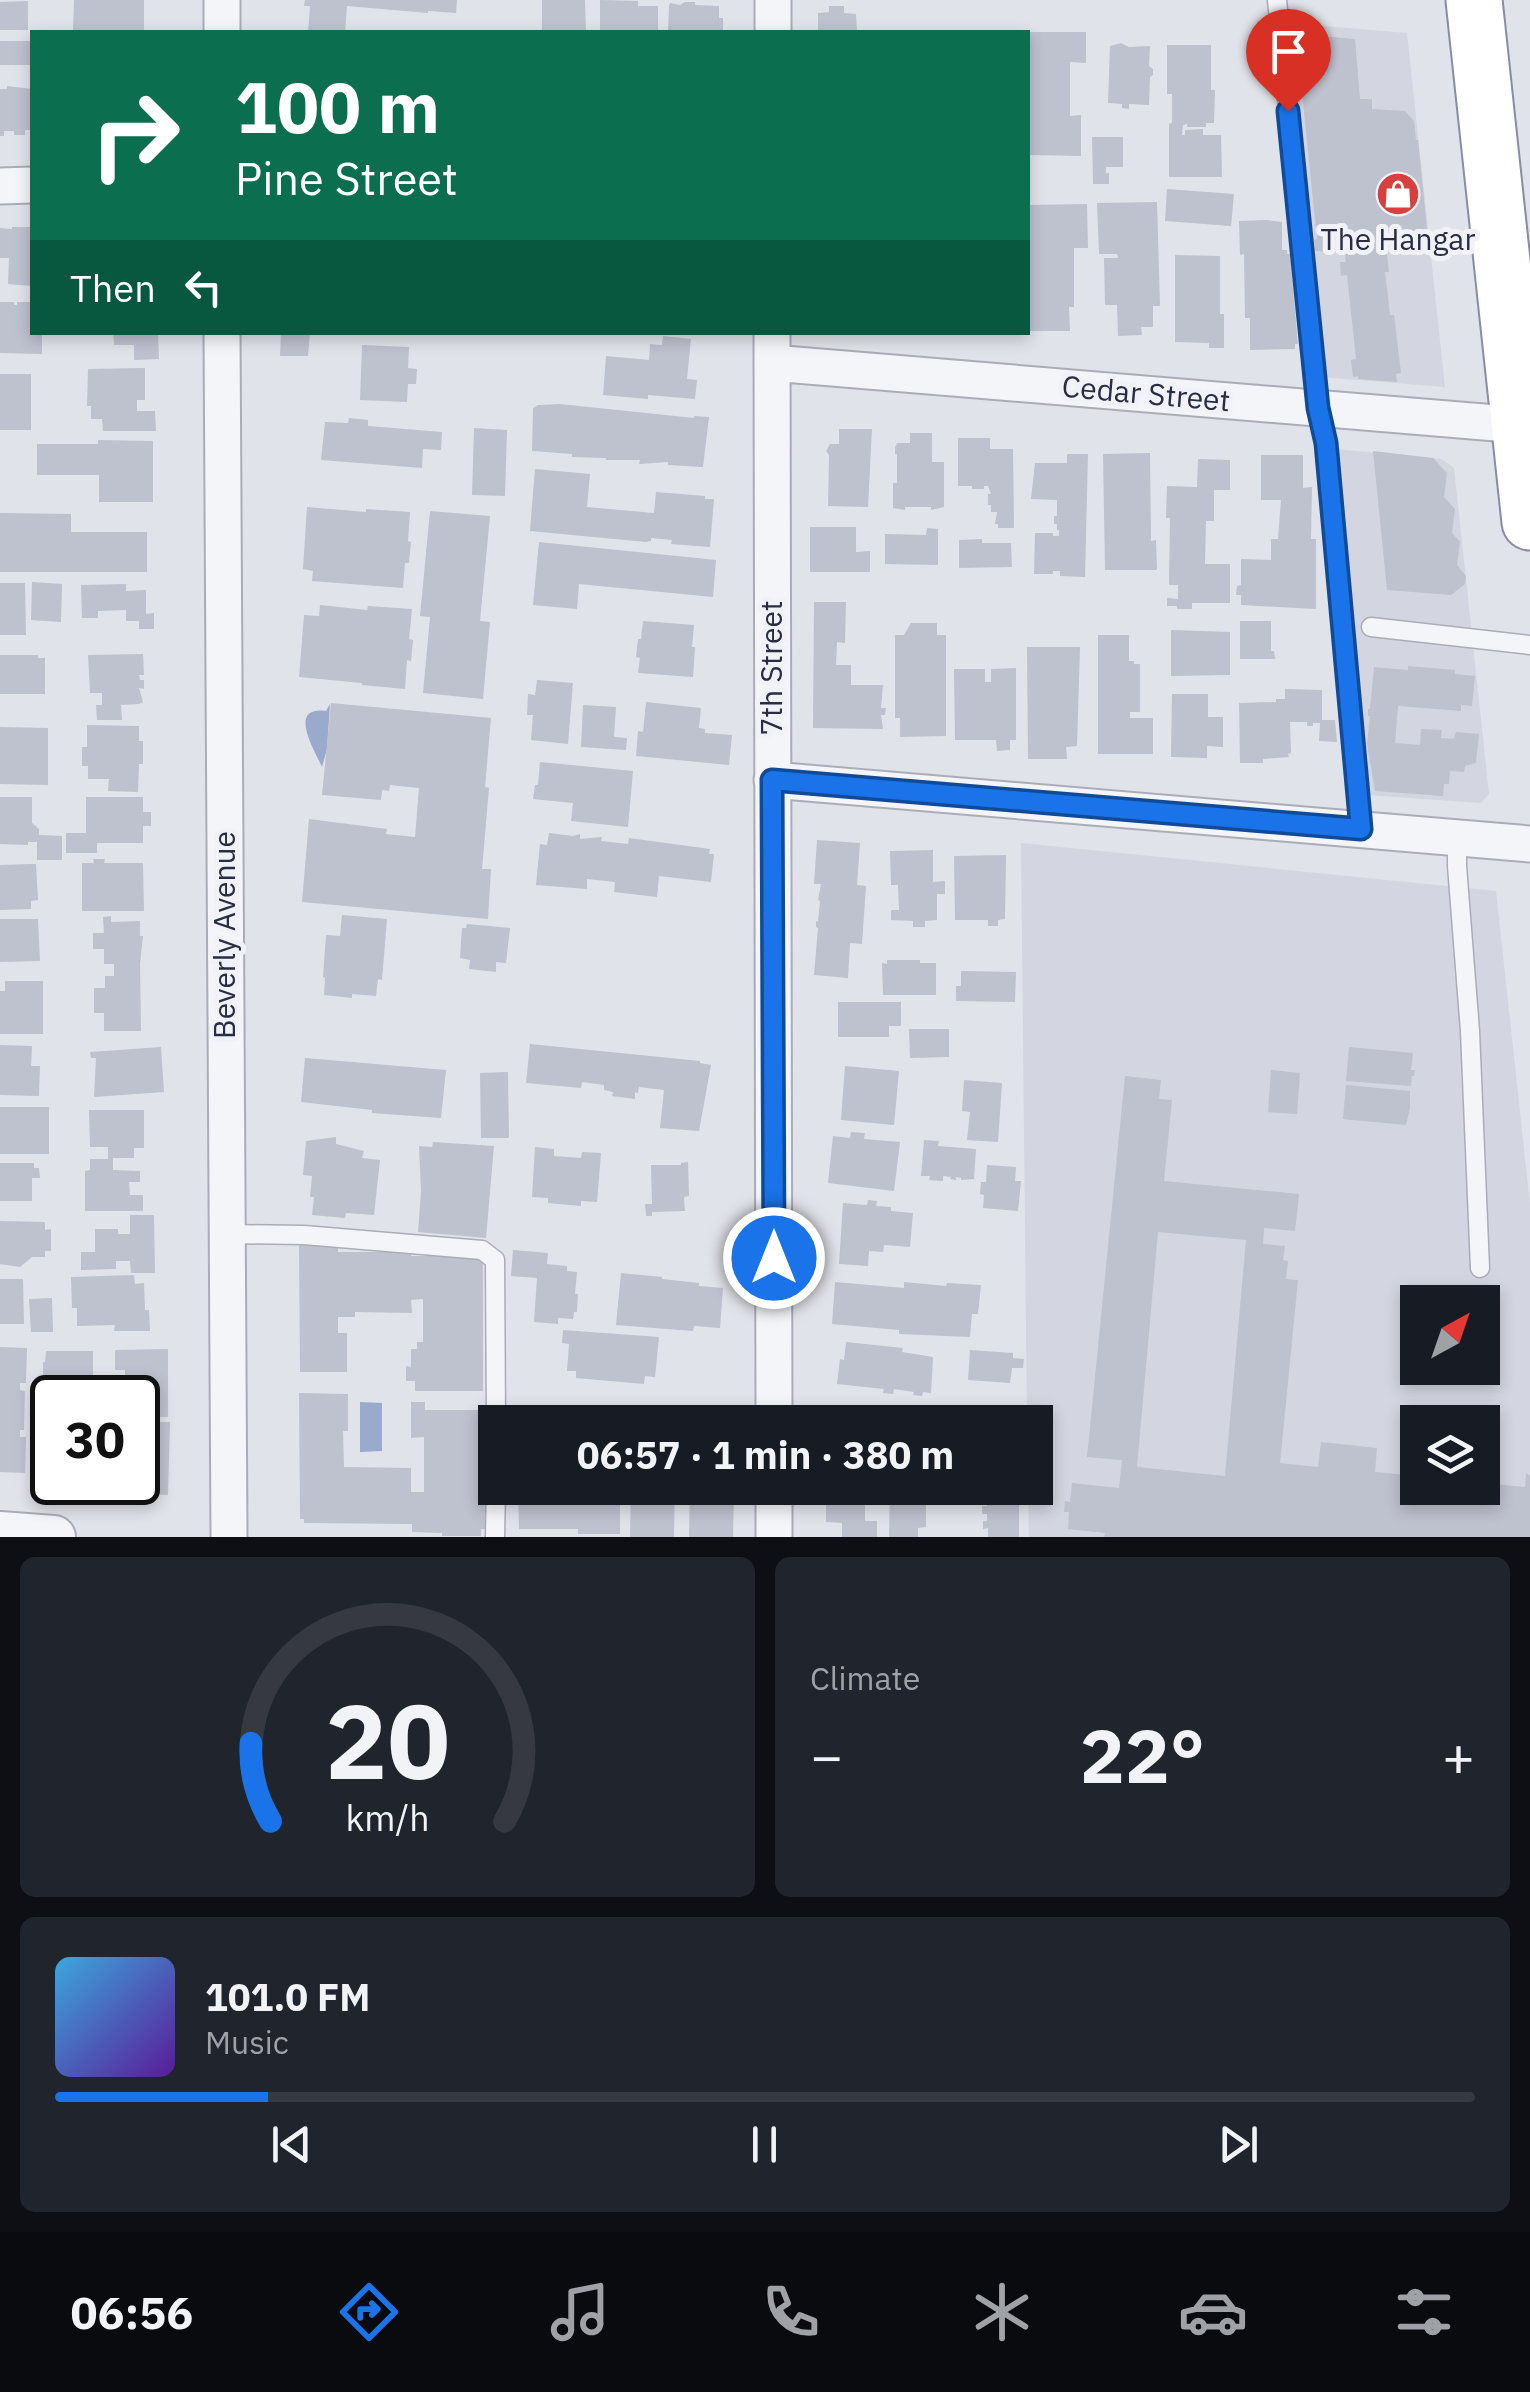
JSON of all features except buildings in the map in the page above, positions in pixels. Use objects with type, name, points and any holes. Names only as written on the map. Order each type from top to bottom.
[{"type":"highway","points":[[1474,0],[1515,241],[1520,425],[1530,522]]},
{"type":"street","points":[[222,0],[222,30]]},
{"type":"street","points":[[773,0],[773,30]]},
{"type":"street","points":[[1466,0],[1474,0]]},
{"type":"street","points":[[0,186],[30,185]]},
{"type":"street","name":"Beverly Avenue","points":[[222,335],[229,1537]]},
{"type":"street","name":"Cedar Street","points":[[772,348],[1318,408],[1520,425]]},
{"type":"street","name":"7th Street","points":[[772,348],[774,1405]]},
{"type":"street","points":[[772,780],[1530,844]]},
{"type":"street","points":[[774,1505],[774,1537]]},
{"type":"street","points":[[0,1533],[54,1537]]},
{"type":"lane","points":[[1277,0],[1318,408],[1326,443],[1361,829]]},
{"type":"lane","points":[[1371,627],[1530,645]]},
{"type":"lane","points":[[1458,837],[1480,1268]]},
{"type":"lane","points":[[227,1234],[304,1235],[482,1250],[495,1260],[496,1405]]},
{"type":"lane","points":[[496,1505],[496,1537]]},
{"type":"shaded area","points":[[1287,23],[1407,33],[1445,387],[1321,377]]},
{"type":"shaded area","points":[[1335,449],[1442,459],[1454,468],[1489,794],[1481,803],[1366,795]]},
{"type":"shaded area","points":[[1021,843],[1496,891],[1530,1204],[1530,1537],[1029,1537],[1028,1505],[1053,1505],[1053,1405],[1027,1405]]},
{"type":"water","points":[[330,704],[322,767],[305,722],[308,715],[326,711]]},
{"type":"water","points":[[360,1402],[382,1403],[382,1451],[360,1452]]},
{"type":"place","name":"The Hangar","points":[[1398,194]]},
{"type":"route","points":[[774,1258],[772,780],[1361,829],[1326,443],[1318,408],[1288,111]]}]
